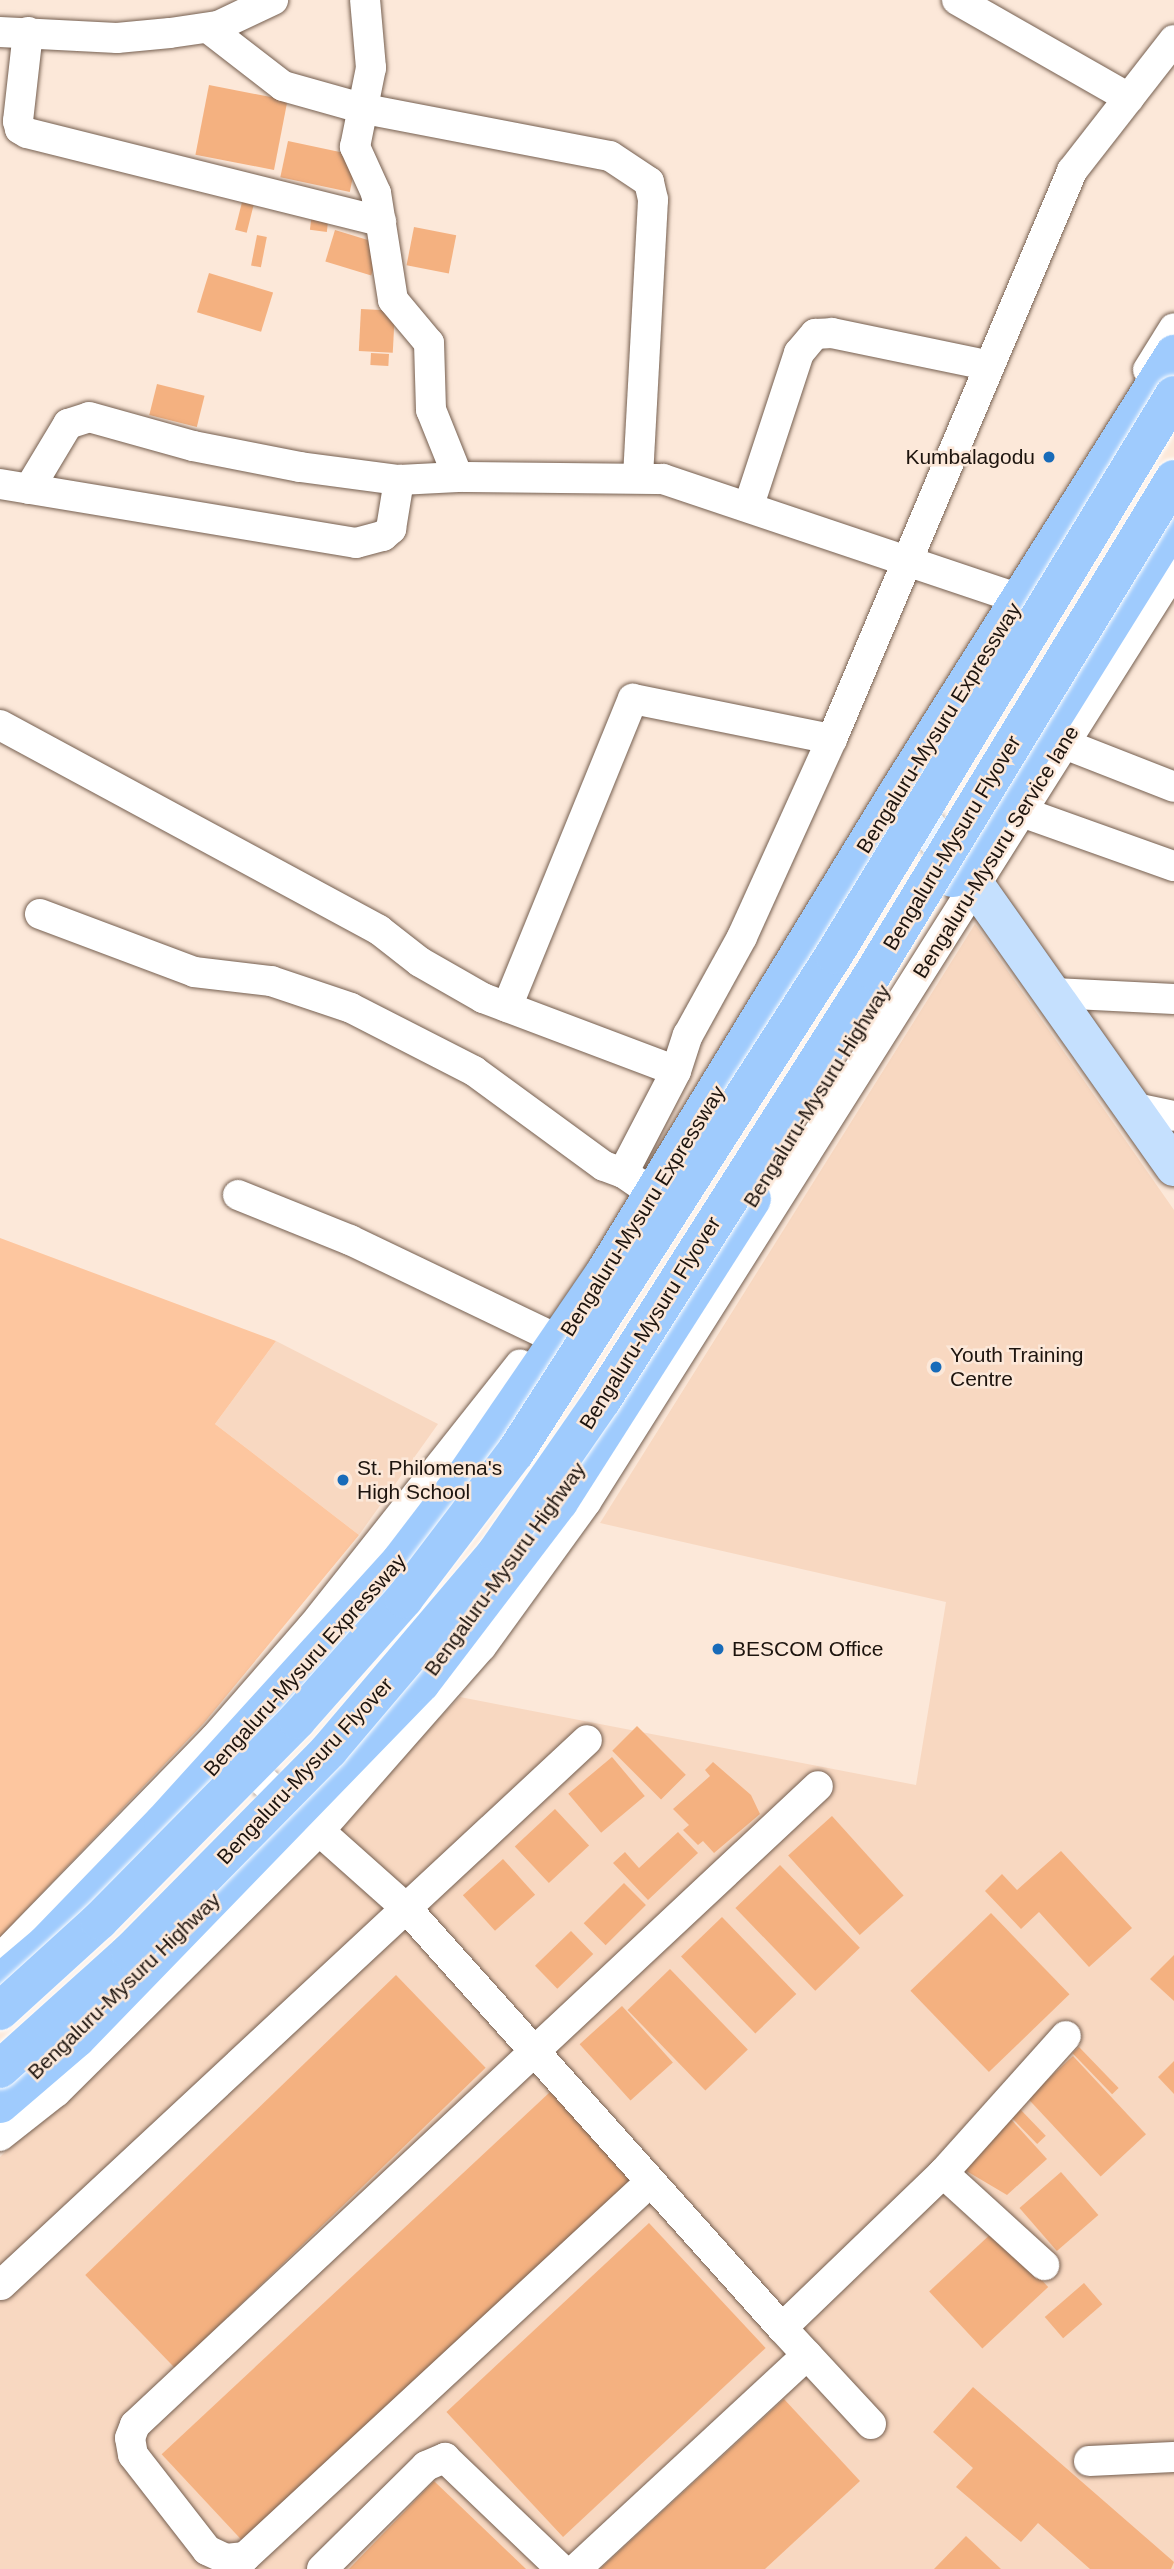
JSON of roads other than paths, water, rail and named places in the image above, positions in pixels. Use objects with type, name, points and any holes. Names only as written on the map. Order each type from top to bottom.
[{"type":"highway","name":"Bengaluru-Mysuru Expressway","points":[[0,1983],[46,1944],[222,1744],[401,1559],[522,1398],[737,1063],[898,792],[1174,354]]},
{"type":"highway","name":"Bengaluru-Mysuru Expressway","points":[[0,2011],[99,1921],[297,1720],[404,1599],[515,1453],[834,955],[1174,395]]},
{"type":"highway","name":"Bengaluru-Mysuru Flyover","points":[[0,2069],[130,1952],[328,1750],[496,1553],[602,1400],[874,972],[1174,479]]},
{"type":"highway","name":"Bengaluru-Mysuru Highway","points":[[0,2104],[77,2038],[310,1821],[421,1683],[558,1502],[968,876],[1174,523]]},
{"type":"main road","points":[[898,792],[968,876],[1054,993],[1174,1167]]},
{"type":"street","points":[[273,0],[208,28],[117,38],[14,32],[18,121],[27,133],[382,221]]},
{"type":"street","points":[[365,0],[371,68],[365,109],[355,147],[376,192],[393,300],[429,342],[431,410],[458,477]]},
{"type":"street","points":[[957,0],[1129,99]]},
{"type":"street","points":[[208,28],[283,86],[365,109],[610,156],[649,182],[653,200],[638,477]]},
{"type":"street","points":[[40,914],[194,972],[271,981],[351,1007],[474,1071],[604,1166],[630,1178],[676,1071],[688,1035],[742,937],[832,739],[987,365],[1072,171],[1174,40]]},
{"type":"street","name":"Bengaluru-Mysuru Expressway","points":[[0,1959],[222,1744],[544,1333],[630,1178],[1007,595],[1174,328]]},
{"type":"street","points":[[749,505],[799,352],[815,334],[832,333],[987,365]]},
{"type":"street","points":[[14,486],[68,424],[89,417],[193,446],[300,467],[399,480],[458,477],[663,479],[749,505],[1007,595]]},
{"type":"street","points":[[14,486],[356,543],[391,530],[399,480]]},
{"type":"street","name":"Bengaluru-Mysuru Service lane","points":[[968,876],[1022,812],[1062,743],[1174,570]]},
{"type":"street","points":[[507,1007],[633,699],[832,739]]},
{"type":"street","points":[[0,725],[379,930],[420,962],[507,1007],[676,1071]]},
{"type":"street","points":[[1062,743],[1174,787]]},
{"type":"street","points":[[1022,812],[1174,866]]},
{"type":"street","points":[[1054,993],[1174,999]]},
{"type":"street","points":[[1131,1107],[1174,1116]]},
{"type":"street","points":[[238,1195],[350,1240],[544,1333]]},
{"type":"street","points":[[1,2285],[408,1910],[587,1740]]},
{"type":"street","points":[[222,1744],[408,1910],[649,2183],[871,2424]]},
{"type":"street","points":[[649,2183],[244,2557],[226,2559],[208,2550],[133,2455],[130,2438],[135,2425],[818,1786]]},
{"type":"street","points":[[0,2136],[56,2092],[310,1821]]},
{"type":"street","points":[[782,2328],[943,2173],[1066,2036]]},
{"type":"street","points":[[943,2173],[1044,2265]]},
{"type":"street","points":[[576,2569],[807,2355]]},
{"type":"street","points":[[1089,2461],[1174,2457]]},
{"type":"street","points":[[322,2569],[426,2466],[445,2458],[561,2569]]},
{"type":"place","name":"Kumbalagodu","points":[[1049,457]]},
{"type":"place","name":"Youth Training Centre","points":[[936,1367]]},
{"type":"place","name":"St. Philomena's High School","points":[[343,1480]]},
{"type":"place","name":"BESCOM Office","points":[[718,1649]]}]
